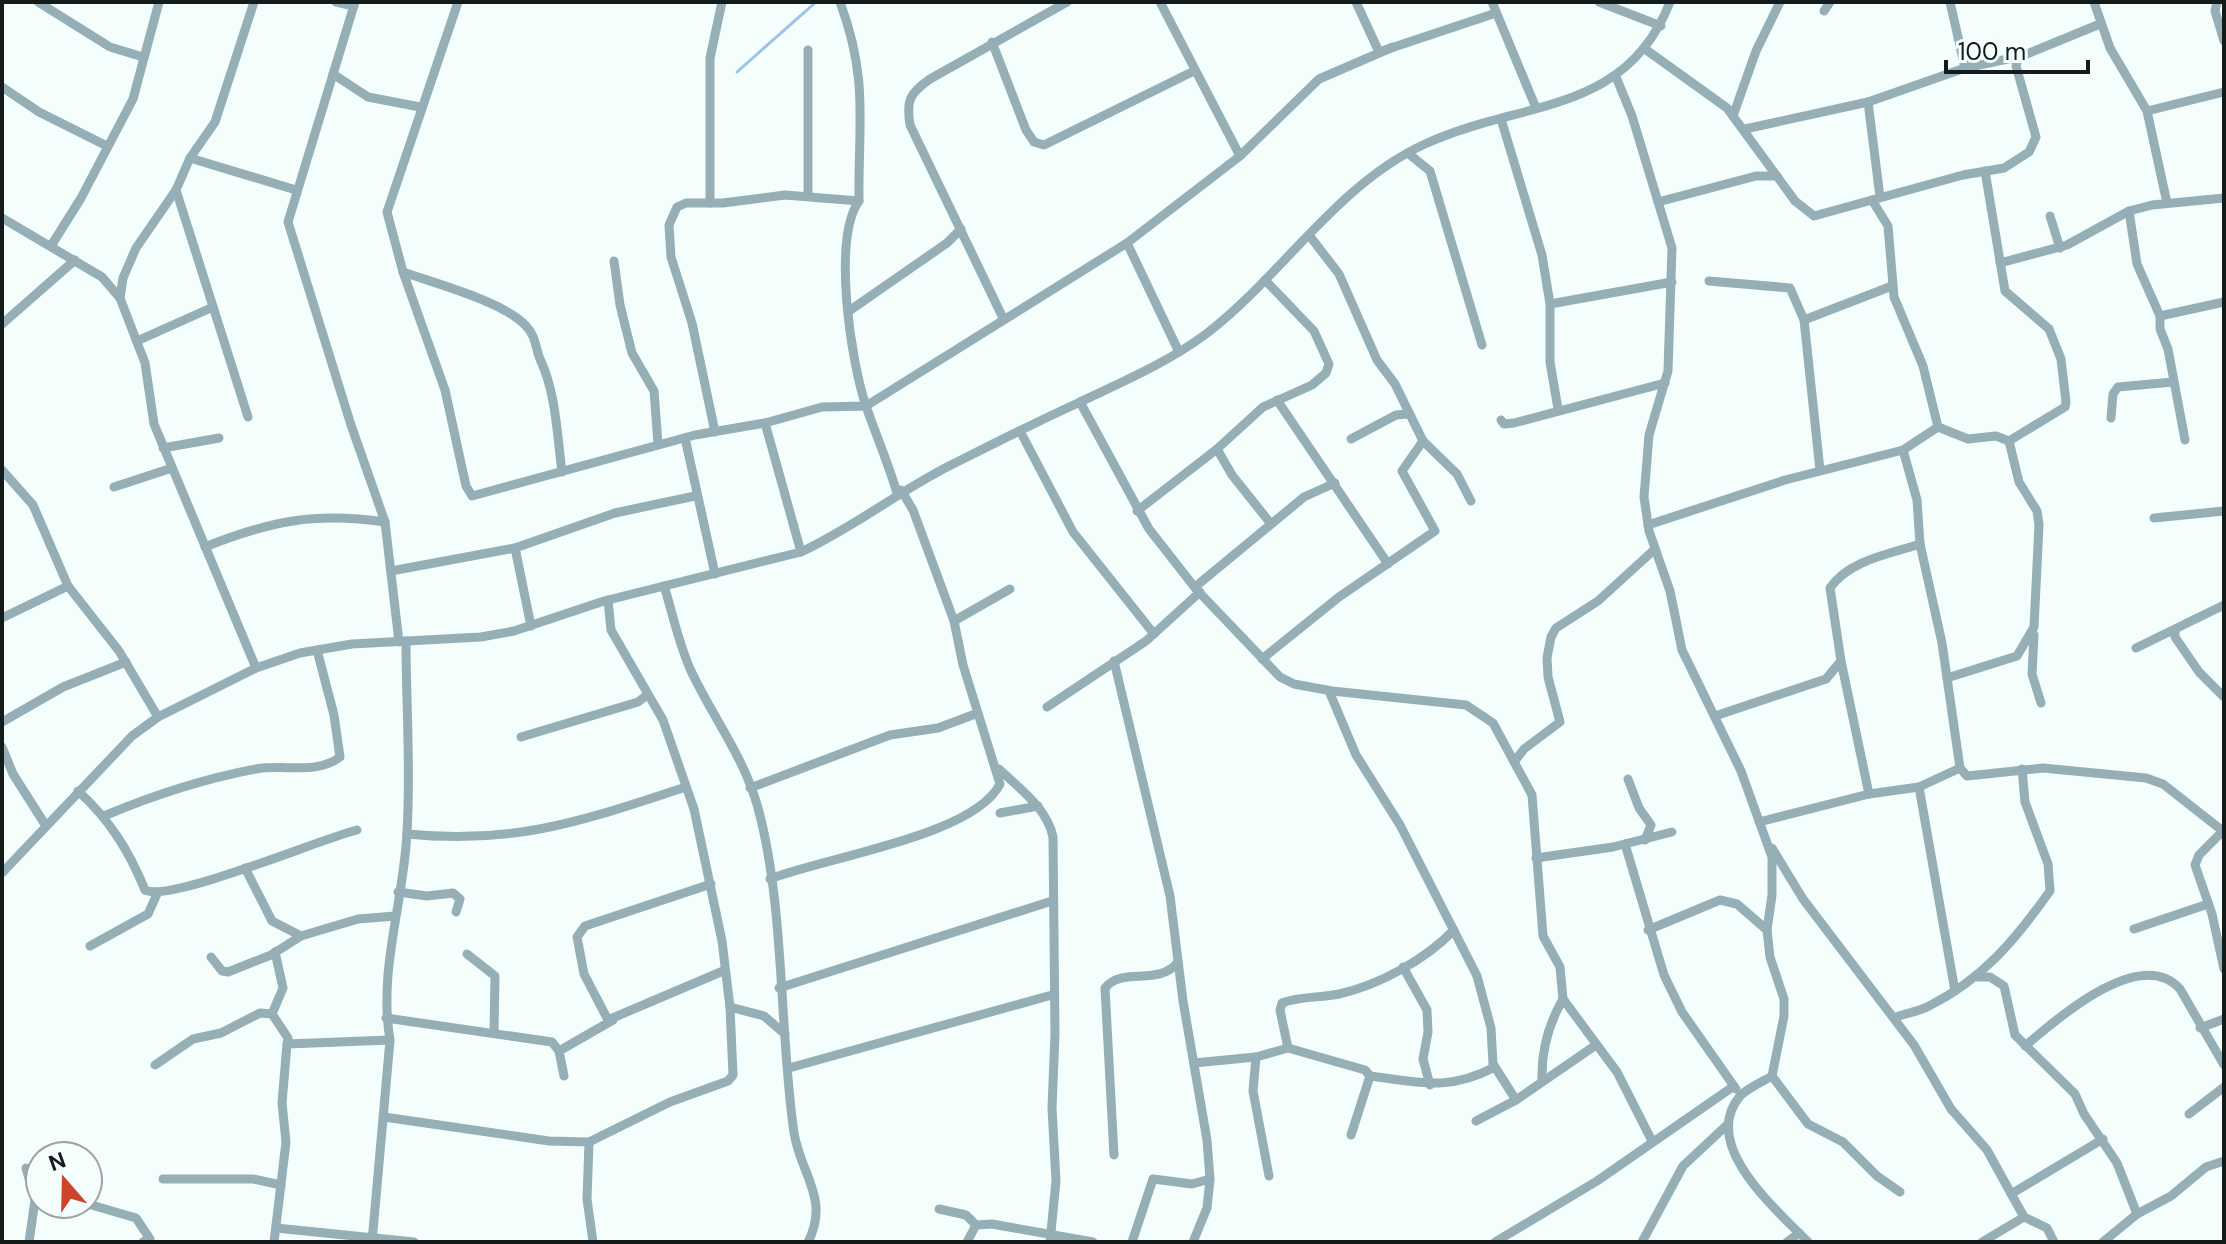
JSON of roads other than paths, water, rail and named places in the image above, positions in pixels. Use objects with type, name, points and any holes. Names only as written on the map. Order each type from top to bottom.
[{"type":"street","points":[[38,2],[110,47],[143,57]]},
{"type":"street","points":[[51,246],[81,198],[133,99],[159,2]]},
{"type":"street","points":[[120,298],[123,278],[136,248],[176,190],[190,158],[215,122],[254,2]]},
{"type":"street","points":[[336,2],[355,4],[288,222],[351,425],[385,522],[402,642],[407,834],[395,916],[386,1018],[390,1040],[373,1239]]},
{"type":"street","points":[[458,2],[387,212],[403,272],[445,390],[466,486],[472,496],[658,444],[765,423],[822,407],[866,406],[1127,243],[1240,156],[1319,79],[1393,47]]},
{"type":"street","points":[[710,203],[710,58],[722,2]]},
{"type":"street","points":[[770,879],[807,864],[916,837],[950,824],[995,792],[1000,784],[954,621],[913,510],[899,492],[866,406],[849,311],[845,250],[851,211],[859,201],[862,84],[854,39],[840,2]]},
{"type":"street","points":[[1003,318],[910,125],[907,106],[911,92],[992,42],[1067,2]]},
{"type":"street","points":[[1160,2],[1240,156]]},
{"type":"street","points":[[1356,2],[1379,52],[1496,13]]},
{"type":"street","points":[[1492,2],[1536,108]]},
{"type":"street","points":[[1599,2],[1661,26]]},
{"type":"street","points":[[2,873],[132,736],[158,717],[256,668],[317,650],[481,637],[531,626],[608,600],[801,552],[828,540],[899,492],[1179,352],[1233,312],[1358,189],[1425,144],[1585,93],[1616,77],[1645,49],[1661,26],[1670,2]]},
{"type":"street","points":[[1733,116],[1756,51],[1780,2]]},
{"type":"street","points":[[1950,2],[1965,68]]},
{"type":"street","points":[[2094,2],[2100,24],[2147,111],[2167,203]]},
{"type":"street","points":[[2217,2],[2215,11],[2224,41]]},
{"type":"street","points":[[1745,129],[1868,102],[1965,68],[2006,60],[2017,61],[2100,24]]},
{"type":"street","points":[[992,42],[1026,130],[1034,142],[1044,145],[1194,71]]},
{"type":"street","points":[[1645,49],[1733,116],[1795,201],[1814,216],[2012,164],[2029,152],[2036,137],[2017,61]]},
{"type":"street","points":[[808,50],[808,195]]},
{"type":"street","points":[[333,74],[368,97],[420,107]]},
{"type":"street","points":[[1616,77],[1672,248],[1665,383],[1649,435],[1644,497],[1648,525],[1670,591],[1682,650],[1715,716],[1768,842],[1803,899],[1914,1045],[1951,1109],[1987,1150],[2024,1217],[2047,1228],[2054,1242]]},
{"type":"street","points":[[2,87],[39,112],[107,146]]},
{"type":"street","points":[[2147,111],[2224,92]]},
{"type":"street","points":[[1868,102],[1876,198],[1888,226],[1892,286],[1923,366],[1938,427]]},
{"type":"street","points":[[1501,119],[1542,255],[1550,304],[1549,348],[1558,409]]},
{"type":"street","points":[[1409,154],[1430,171],[1482,345]]},
{"type":"street","points":[[190,158],[296,190]]},
{"type":"street","points":[[1756,176],[1765,159]]},
{"type":"street","points":[[1985,171],[2005,291],[2049,329],[2061,359],[2066,402],[2065,407],[2009,441]]},
{"type":"street","points":[[1658,202],[1756,176],[1777,176]]},
{"type":"street","points":[[176,190],[248,417]]},
{"type":"street","points":[[715,432],[692,323],[671,257],[669,225],[677,207],[686,203],[808,195],[859,201]]},
{"type":"street","points":[[2000,263],[2060,248],[2129,211],[2167,203],[2224,198]]},
{"type":"street","points":[[2129,211],[2137,264],[2160,316],[2160,329],[2185,440]]},
{"type":"street","points":[[2050,216],[2060,248]]},
{"type":"street","points":[[2,218],[102,277],[120,298],[145,363],[154,424],[256,668]]},
{"type":"street","points":[[849,311],[947,243],[961,229]]},
{"type":"street","points":[[1309,235],[1339,274],[1380,368],[1395,384],[1423,441],[1457,474],[1471,501]]},
{"type":"street","points":[[1127,243],[1179,352]]},
{"type":"street","points":[[2,324],[75,260]]},
{"type":"street","points":[[614,261],[620,305],[632,353],[654,391],[658,444]]},
{"type":"street","points":[[403,272],[480,299],[525,324],[537,342],[540,359],[549,375],[562,472]]},
{"type":"street","points":[[1137,511],[1217,449],[1263,407],[1320,379],[1329,364],[1314,331],[1265,280]]},
{"type":"street","points":[[1709,281],[1790,288],[1804,320],[1820,470]]},
{"type":"street","points":[[1550,304],[1672,282]]},
{"type":"street","points":[[1804,320],[1892,286]]},
{"type":"street","points":[[2160,316],[2224,302]]},
{"type":"street","points":[[137,341],[213,307]]},
{"type":"street","points":[[2111,418],[2113,394],[2118,387],[2173,382]]},
{"type":"street","points":[[1501,420],[1504,424],[1514,423],[1665,383]]},
{"type":"street","points":[[1277,400],[1388,564]]},
{"type":"street","points":[[1080,402],[1137,511],[1197,589],[1280,677],[1294,684],[1329,691],[1466,705],[1485,714],[1493,723],[1532,795],[1543,936],[1560,967],[1563,999],[1617,1072],[1652,1141]]},
{"type":"street","points":[[1351,439],[1406,409]]},
{"type":"street","points":[[765,423],[801,552]]},
{"type":"street","points":[[1938,427],[1968,439],[1996,436],[2009,441]]},
{"type":"street","points":[[1648,525],[1820,470],[1903,450],[1938,427]]},
{"type":"street","points":[[1020,431],[1073,532],[1154,634]]},
{"type":"street","points":[[163,448],[219,438]]},
{"type":"street","points":[[685,438],[695,496],[715,574]]},
{"type":"street","points":[[1262,659],[1339,597],[1435,531],[1402,471],[1423,441]]},
{"type":"street","points":[[2009,441],[2019,482],[2037,511],[2039,525],[2032,674],[2041,703]]},
{"type":"street","points":[[1217,449],[1232,475],[1271,524]]},
{"type":"street","points":[[1903,450],[1917,500],[1920,544],[1947,678],[1960,768],[1967,776],[1980,777],[2043,768],[2157,780],[2223,831],[2196,859],[2224,969]]},
{"type":"street","points":[[114,487],[172,468]]},
{"type":"street","points":[[2,470],[33,505],[68,586],[126,662],[158,717]]},
{"type":"street","points":[[1047,707],[1154,634],[1197,589],[1271,524],[1304,497],[1335,483]]},
{"type":"street","points":[[391,571],[515,548],[615,513],[695,496]]},
{"type":"street","points":[[2154,518],[2224,511]]},
{"type":"street","points":[[205,547],[254,527],[328,515],[385,522]]},
{"type":"street","points":[[1869,794],[1841,661],[1830,588],[1837,577],[1860,564],[1920,544]]},
{"type":"street","points":[[515,548],[531,626]]},
{"type":"street","points":[[1514,762],[1524,749],[1560,722],[1547,658],[1556,628],[1598,601],[1655,549]]},
{"type":"street","points":[[2,618],[68,586]]},
{"type":"street","points":[[664,586],[691,672],[716,712],[750,788],[761,822],[770,879],[794,1134],[818,1205],[817,1222],[808,1242]]},
{"type":"street","points":[[954,621],[1010,589]]},
{"type":"street","points":[[384,1117],[568,1143],[589,1142],[670,1102],[728,1081],[733,1075],[730,1007],[711,884],[686,787],[674,746],[625,650],[611,630],[608,600]]},
{"type":"street","points":[[2136,648],[2175,630],[2181,623],[2224,605]]},
{"type":"street","points":[[1947,678],[2017,656],[2034,627]]},
{"type":"street","points":[[2175,630],[2175,637],[2199,672],[2224,697]]},
{"type":"street","points":[[104,816],[199,781],[259,768],[328,765],[340,757],[317,650]]},
{"type":"street","points":[[1114,661],[1170,896],[1210,1179],[1207,1208],[1193,1242]]},
{"type":"street","points":[[1715,716],[1826,679],[1841,661]]},
{"type":"street","points":[[2,722],[63,687],[126,662]]},
{"type":"street","points":[[1329,691],[1356,755],[1400,825],[1477,976],[1491,1028],[1491,1053],[1495,1067],[1516,1100]]},
{"type":"street","points":[[521,737],[638,702],[647,695]]},
{"type":"street","points":[[750,788],[890,735],[938,728],[978,713]]},
{"type":"street","points":[[2,747],[13,774],[46,826]]},
{"type":"street","points":[[997,766],[1038,806],[1050,823],[1053,837],[1052,1141],[1056,1181],[1050,1238]]},
{"type":"street","points":[[1759,822],[1869,794],[1919,787],[1960,768]]},
{"type":"street","points":[[1894,1018],[1911,1010],[1925,1009],[1978,977],[2032,917],[2052,882],[2025,802],[2022,769]]},
{"type":"street","points":[[1628,779],[1639,808],[1649,821],[1649,836]]},
{"type":"street","points":[[407,834],[444,838],[511,836],[566,825],[686,787]]},
{"type":"street","points":[[1919,787],[1955,991]]},
{"type":"street","points":[[78,791],[104,816],[124,844],[145,890],[157,894],[357,830]]},
{"type":"street","points":[[1000,813],[1038,806]]},
{"type":"street","points":[[1536,858],[1625,844],[1672,832]]},
{"type":"street","points":[[1642,1242],[1683,1166],[1728,1124],[1741,1096],[1772,1076],[1784,1016],[1784,999],[1770,957],[1767,930],[1772,895],[1768,842]]},
{"type":"street","points":[[1625,844],[1635,870],[1648,930],[1678,1004],[1741,1096]]},
{"type":"street","points":[[245,868],[272,921],[301,936]]},
{"type":"street","points":[[613,1020],[605,1015],[584,974],[577,937],[580,930],[711,884]]},
{"type":"street","points":[[398,892],[427,896],[453,893],[460,899],[456,912]]},
{"type":"street","points":[[90,946],[148,914],[157,894]]},
{"type":"street","points":[[1648,930],[1720,900],[1737,904],[1767,930]]},
{"type":"street","points":[[779,988],[1052,901]]},
{"type":"street","points":[[2134,929],[2208,904]]},
{"type":"street","points":[[211,957],[222,971],[228,972],[280,950],[301,936],[358,919],[395,916]]},
{"type":"street","points":[[272,1014],[283,988],[280,950],[287,929]]},
{"type":"street","points":[[1288,1048],[1280,1010],[1282,1003],[1339,994],[1403,967],[1429,953],[1454,930]]},
{"type":"street","points":[[467,954],[495,976],[494,1032]]},
{"type":"street","points":[[1114,1155],[1105,988],[1118,979],[1161,976],[1170,972],[1178,962]]},
{"type":"street","points":[[1403,967],[1427,1010],[1428,1032],[1423,1059],[1430,1085]]},
{"type":"street","points":[[559,1051],[613,1020],[723,971]]},
{"type":"street","points":[[2025,1046],[2127,976],[2161,976],[2171,979],[2191,1006],[2200,1028],[2224,1065]]},
{"type":"street","points":[[1978,977],[1990,977],[2004,986],[2015,1035],[2075,1094],[2122,1174],[2137,1214]]},
{"type":"street","points":[[789,1068],[1052,995]]},
{"type":"street","points":[[1542,1081],[1541,1057],[1553,1017],[1563,999]]},
{"type":"street","points":[[764,1016],[780,1003]]},
{"type":"street","points":[[730,1007],[764,1016],[785,1034]]},
{"type":"street","points":[[155,1065],[193,1039],[221,1033],[260,1013],[272,1014]]},
{"type":"street","points":[[272,1014],[288,1038],[282,1103],[286,1142],[274,1242]]},
{"type":"street","points":[[386,1018],[552,1042],[559,1051],[564,1076]]},
{"type":"street","points":[[2200,1028],[2224,1019]]},
{"type":"street","points":[[287,1044],[390,1040]]},
{"type":"street","points":[[1476,1121],[1516,1100],[1596,1045]]},
{"type":"street","points":[[1194,1063],[1256,1057],[1288,1048],[1365,1070],[1370,1076],[1430,1085],[1467,1080],[1495,1067]]},
{"type":"street","points":[[1256,1057],[1253,1091],[1269,1176]]},
{"type":"street","points":[[1351,1135],[1370,1076]]},
{"type":"street","points":[[1772,1076],[1808,1124],[1843,1142],[1877,1176],[1900,1192]]},
{"type":"street","points":[[1495,1242],[1597,1181],[1734,1086]]},
{"type":"street","points":[[2189,1114],[2224,1087]]},
{"type":"street","points":[[1728,1124],[1733,1153],[1748,1178],[1808,1242]]},
{"type":"street","points":[[2011,1194],[2103,1139]]},
{"type":"street","points":[[589,1142],[587,1199],[593,1242]]},
{"type":"street","points":[[2103,1242],[2137,1214],[2171,1196],[2206,1167],[2224,1161]]},
{"type":"street","points":[[163,1179],[253,1179],[281,1185]]},
{"type":"street","points":[[1132,1242],[1153,1179],[1192,1184],[1210,1179]]},
{"type":"street","points":[[104,1209],[136,1218],[150,1239],[143,1242]]},
{"type":"street","points":[[939,1209],[966,1215],[976,1225],[992,1224],[1050,1238],[1093,1242]]},
{"type":"street","points":[[1982,1242],[2024,1217]]},
{"type":"street","points":[[29,1242],[34,1220]]},
{"type":"street","points":[[967,1242],[976,1225]]},
{"type":"street","points":[[276,1228],[414,1242]]},
{"type":"street","points":[[1787,1242],[1799,1233]]},
{"type":"waterway","points":[[737,72],[816,2]]}]
